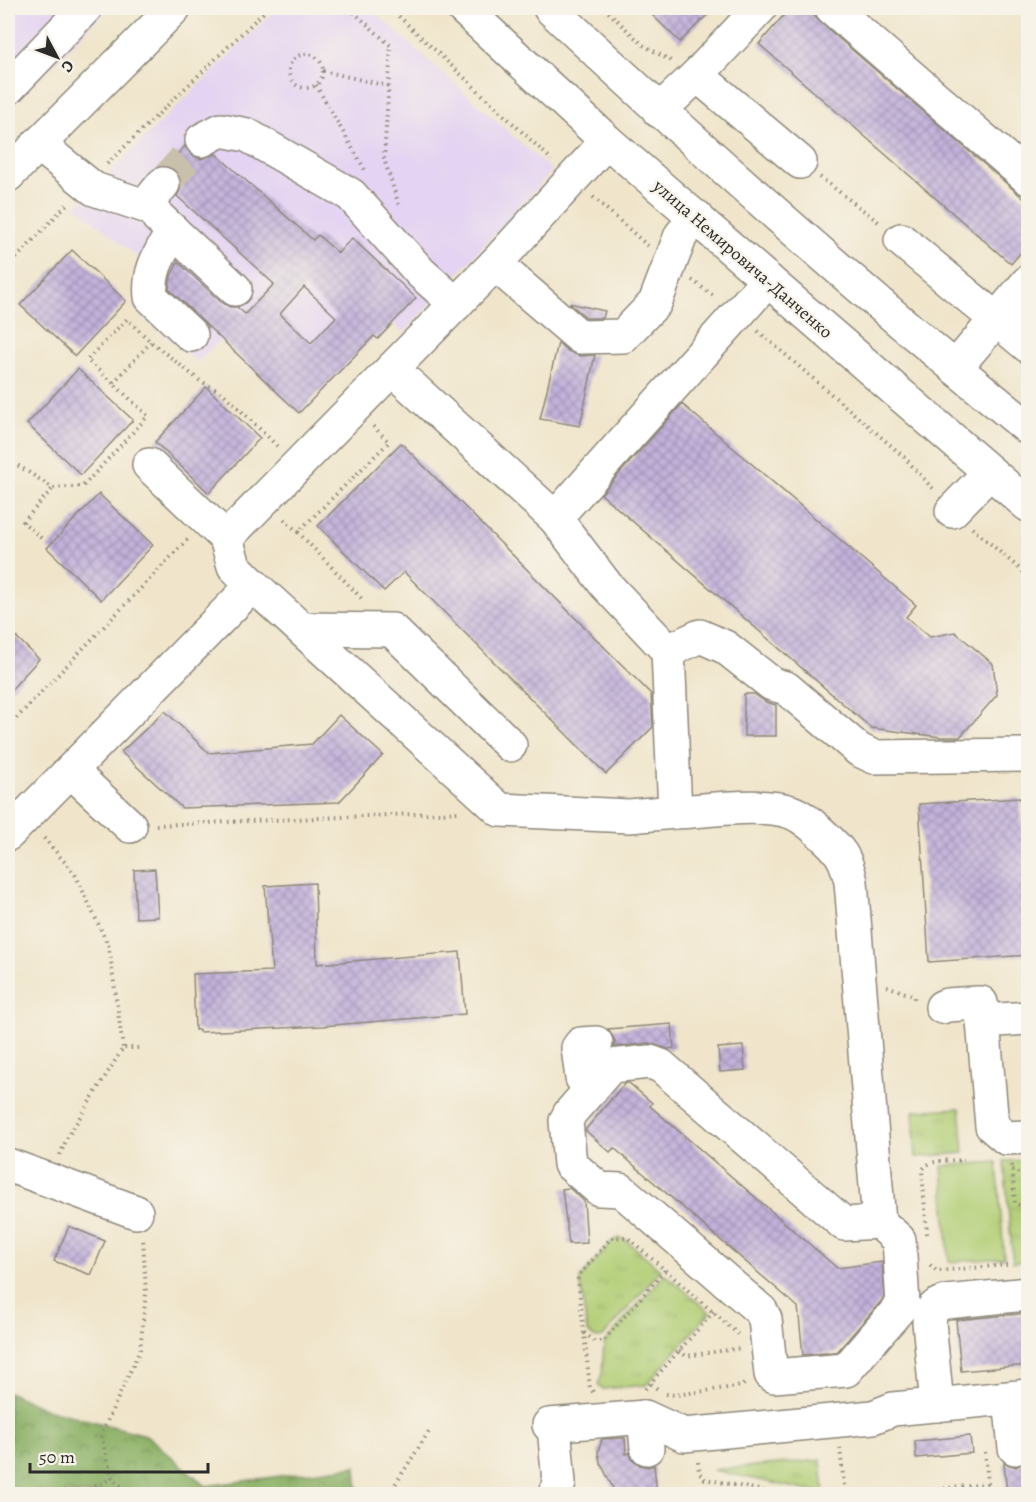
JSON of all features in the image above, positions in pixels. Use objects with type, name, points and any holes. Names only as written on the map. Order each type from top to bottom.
[{"type":"main road","points":[[8,88],[85,8]]},
{"type":"main road","points":[[8,175],[174,8]]},
{"type":"main road","name":"улица Немировича-Данченко","points":[[463,8],[607,141],[1029,505]]},
{"type":"main road","points":[[550,8],[660,111],[956,368],[1029,428]]},
{"type":"main road","points":[[660,111],[760,8]]},
{"type":"main road","points":[[832,8],[1029,178]]},
{"type":"main road","points":[[697,75],[800,162]]},
{"type":"main road","points":[[202,140],[221,130],[247,135],[351,195],[421,273],[456,304]]},
{"type":"main road","points":[[217,529],[265,499],[495,264],[607,141]]},
{"type":"main road","points":[[38,144],[94,189],[154,195],[172,231],[235,289]]},
{"type":"main road","points":[[495,264],[580,337],[623,336],[655,303],[681,235],[697,217]]},
{"type":"main road","points":[[172,231],[153,267],[149,283],[151,297],[191,335]]},
{"type":"main road","points":[[901,240],[1029,346]]},
{"type":"main road","points":[[555,518],[768,280]]},
{"type":"main road","points":[[956,368],[995,319],[1029,282]]},
{"type":"main road","points":[[392,369],[555,518],[606,585],[668,651],[675,812]]},
{"type":"main road","points":[[149,465],[217,529],[234,566],[253,585],[500,810],[629,816],[767,807],[792,812],[811,824],[839,850],[847,863],[851,882],[879,1222],[899,1240],[903,1304],[850,1367],[841,1371],[774,1376],[749,1343],[764,1314],[621,1190],[599,1189],[570,1164],[567,1117],[612,1066],[650,1062],[656,1064],[843,1224],[879,1222]]},
{"type":"main road","points":[[952,511],[990,472]]},
{"type":"main road","points":[[16,825],[253,585]]},
{"type":"main road","points":[[302,629],[392,630],[510,745]]},
{"type":"main road","points":[[668,651],[700,636],[725,647],[772,684],[786,688],[859,750],[874,757],[1029,755]]},
{"type":"main road","points":[[71,771],[130,826]]},
{"type":"main road","points":[[928,1008],[981,1003],[991,1121],[994,1129],[1003,1136],[1019,1137]]},
{"type":"main road","points":[[983,1021],[1029,1018]]},
{"type":"main road","points":[[592,1088],[582,1078],[578,1048],[581,1044],[596,1043]]},
{"type":"main road","points":[[8,1165],[136,1212]]},
{"type":"main road","points":[[937,1405],[930,1312],[936,1305],[1023,1279]]},
{"type":"main road","points":[[555,1494],[560,1483],[551,1425],[644,1418],[684,1435],[873,1417],[893,1409],[1019,1397],[1015,1448]]},
{"type":"path","points":[[8,267],[87,184],[268,8]]},
{"type":"path","points":[[349,8],[391,46],[384,159],[403,216]]},
{"type":"path","points":[[390,8],[573,179],[669,264],[738,314],[903,456]]},
{"type":"path","points":[[604,8],[643,45],[697,75]]},
{"type":"path","points":[[308,54],[320,61],[323,71],[321,80],[316,85],[305,88],[294,83],[290,73],[291,65],[296,57],[308,54]]},
{"type":"path","points":[[323,71],[388,86]]},
{"type":"path","points":[[316,85],[368,177]]},
{"type":"path","points":[[800,162],[901,240]]},
{"type":"path","points":[[8,459],[53,488],[83,486],[148,416],[87,360],[127,319],[151,342],[199,380],[224,394],[298,466]]},
{"type":"path","points":[[113,382],[151,342]]},
{"type":"path","points":[[298,532],[389,442],[355,408]]},
{"type":"path","points":[[41,538],[23,522],[53,488]]},
{"type":"path","points":[[265,499],[392,630]]},
{"type":"path","points":[[8,727],[217,529]]},
{"type":"path","points":[[130,826],[500,810]]},
{"type":"path","points":[[16,825],[75,874],[109,946],[123,1048],[67,1138],[49,1180]]},
{"type":"path","points":[[860,988],[886,985],[914,996],[928,1008]]},
{"type":"path","points":[[123,1048],[141,1048]]},
{"type":"path","points":[[1019,1137],[1015,1204],[1029,1207]]},
{"type":"path","points":[[928,1241],[922,1171],[930,1163],[964,1160]]},
{"type":"path","points":[[130,1494],[112,1478],[101,1435],[140,1350],[146,1293],[144,1242],[136,1212]]},
{"type":"path","points":[[596,1393],[590,1388],[579,1276],[611,1238],[627,1238],[749,1343]]},
{"type":"path","points":[[929,1265],[937,1271],[1023,1279]]},
{"type":"path","points":[[584,1333],[596,1342],[605,1339],[665,1270]]},
{"type":"path","points":[[644,1418],[651,1384],[734,1288]]},
{"type":"path","points":[[679,1352],[686,1356],[749,1343]]},
{"type":"path","points":[[651,1384],[664,1393],[675,1395],[742,1386],[746,1382],[745,1371]]},
{"type":"path","points":[[838,1420],[845,1494]]},
{"type":"path","points":[[389,1494],[430,1430]]},
{"type":"path","points":[[696,1434],[701,1476],[779,1494]]},
{"type":"path","points":[[79,1494],[112,1478]]},
{"type":"path","points":[[890,1494],[988,1484]]},
{"type":"shaded area","points":[[8,8],[108,8],[8,110]]},
{"type":"shaded area","points":[[277,8],[370,8],[552,171],[404,333],[393,323],[378,339],[359,321],[362,348],[299,413],[222,339],[197,362],[134,309],[141,260],[76,206]]},
{"type":"green space","points":[[960,1108],[964,1153],[916,1157],[913,1111]]},
{"type":"green space","points":[[1028,1160],[1028,1261],[1013,1262],[1004,1161]]},
{"type":"green space","points":[[997,1162],[1004,1258],[949,1262],[942,1166]]},
{"type":"green space","points":[[619,1238],[626,1240],[661,1270],[603,1337],[596,1338],[587,1331],[580,1279],[612,1241]]},
{"type":"green space","points":[[665,1274],[710,1312],[646,1385],[603,1389],[598,1384],[602,1374],[604,1343]]},
{"type":"green space","points":[[8,1392],[45,1409],[146,1435],[206,1486],[356,1466],[358,1494],[8,1494]]},
{"type":"green space","points":[[821,1460],[824,1494],[713,1470]]},
{"type":"building","points":[[645,8],[714,8],[680,42]]},
{"type":"building","points":[[790,8],[806,8],[1029,203],[1029,243],[1011,264],[759,44]]},
{"type":"building","points":[[185,146],[192,155],[201,159],[216,154],[313,240],[318,235],[338,253],[352,238],[416,298],[378,339],[374,336],[299,413],[169,289],[171,276],[178,262],[222,303],[230,307],[237,307],[245,314],[274,284],[177,196],[181,188],[181,178],[175,170],[167,166]],"holes":[[[304,287],[336,317],[311,343],[280,314]]]},
{"type":"building","points":[[72,250],[126,301],[75,356],[20,305]]},
{"type":"building","points":[[569,303],[605,311],[603,318],[587,318]]},
{"type":"building","points":[[558,343],[568,351],[580,356],[595,355],[580,426],[540,419]]},
{"type":"building","points":[[78,369],[133,420],[81,475],[27,424]]},
{"type":"building","points":[[206,387],[260,438],[209,493],[155,442]]},
{"type":"building","points":[[682,404],[916,605],[906,617],[930,637],[955,632],[993,664],[997,695],[960,737],[941,737],[871,728],[601,494]]},
{"type":"building","points":[[401,443],[651,694],[653,727],[606,774],[404,572],[384,591],[318,526]]},
{"type":"building","points":[[99,494],[153,545],[101,600],[47,548]]},
{"type":"building","points":[[8,629],[39,659],[8,693]]},
{"type":"building","points":[[744,694],[754,694],[776,705],[776,736],[744,736]]},
{"type":"building","points":[[165,711],[209,753],[312,744],[339,715],[383,755],[339,802],[182,808],[121,752]]},
{"type":"building","points":[[1020,798],[1029,921],[1029,955],[929,962],[919,804]]},
{"type":"building","points":[[155,869],[158,917],[136,918],[134,870]]},
{"type":"building","points":[[315,883],[317,964],[460,952],[465,1014],[322,1026],[199,1032],[195,1030],[193,974],[272,971],[265,886]]},
{"type":"building","points":[[672,1024],[674,1048],[668,1049],[649,1043],[614,1047],[615,1041],[608,1029]]},
{"type":"building","points":[[743,1046],[745,1070],[720,1072],[718,1048]]},
{"type":"building","points":[[625,1083],[629,1083],[652,1103],[650,1106],[837,1268],[882,1262],[884,1298],[837,1352],[803,1355],[798,1307],[614,1148],[610,1152],[586,1131]]},
{"type":"building","points":[[569,1188],[584,1201],[587,1243],[569,1244],[562,1189]]},
{"type":"building","points":[[69,1226],[105,1241],[91,1275],[54,1261]]},
{"type":"building","points":[[1029,1313],[1029,1365],[961,1371],[956,1320]]},
{"type":"building","points":[[970,1436],[972,1453],[916,1458],[915,1441]]},
{"type":"building","points":[[625,1438],[626,1454],[630,1453],[632,1459],[640,1465],[648,1467],[654,1465],[657,1494],[616,1494],[600,1462],[598,1452],[602,1439]]},
{"type":"building","points":[[1028,1460],[1029,1494],[1007,1494],[1004,1463],[1016,1467]]},
{"type":"tunnel","points":[[163,184],[202,140]]}]
